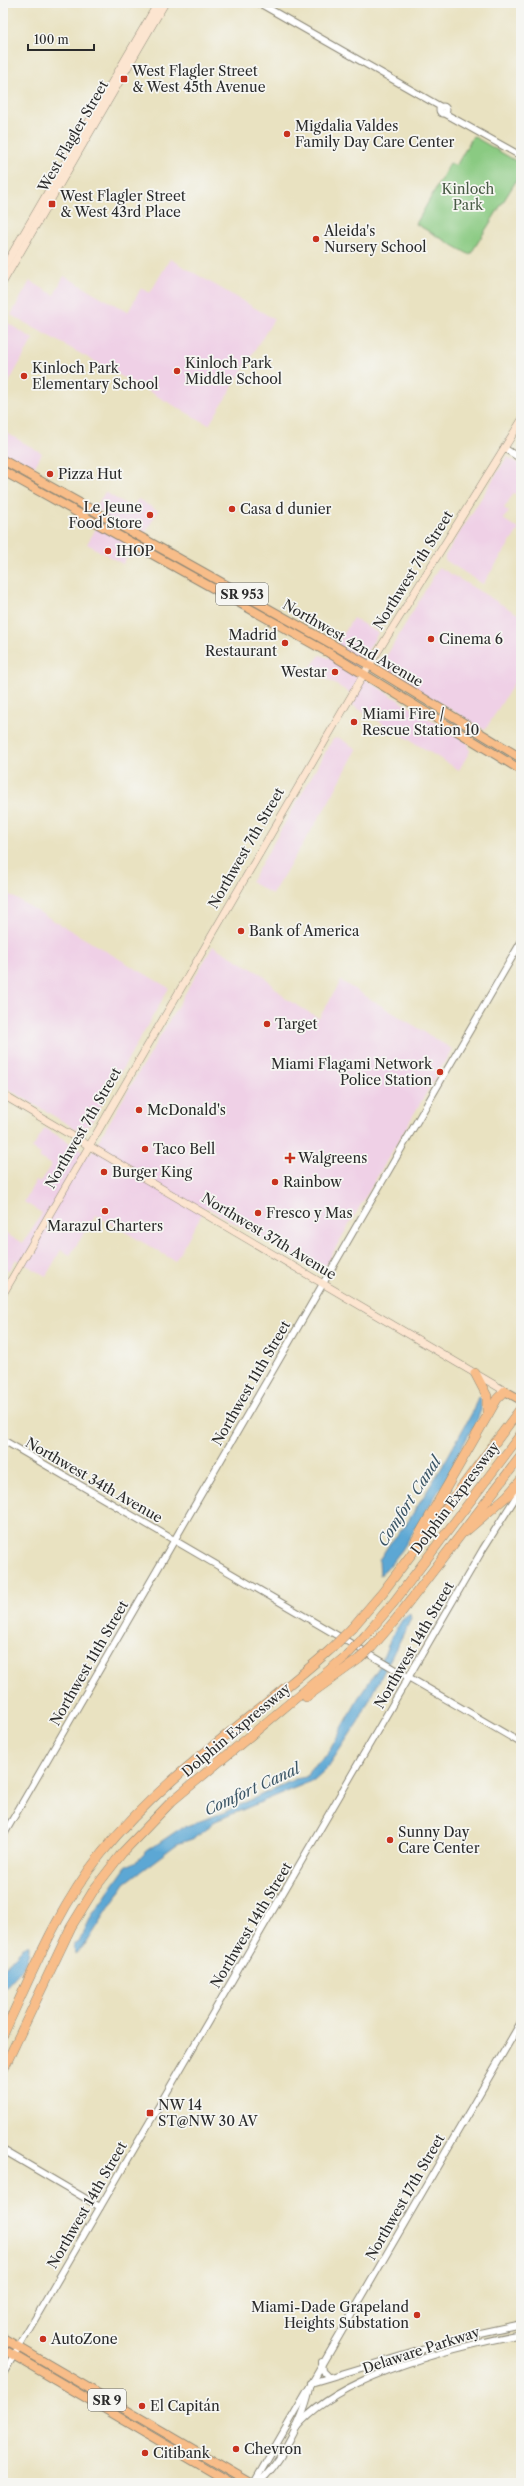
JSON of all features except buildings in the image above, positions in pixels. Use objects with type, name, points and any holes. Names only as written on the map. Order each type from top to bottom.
[{"type":"highway","points":[[475,1373],[487,1396],[487,1415]]},
{"type":"highway","points":[[398,1571],[499,1394],[505,1390]]},
{"type":"highway","name":"Dolphin Expressway","points":[[3,2035],[68,1903],[90,1870],[117,1836],[153,1798],[332,1649],[352,1628],[398,1571],[518,1411]]},
{"type":"highway","name":"Dolphin Expressway","points":[[3,2070],[71,1927],[112,1865],[161,1812],[345,1657],[365,1636],[394,1602],[521,1434]]},
{"type":"highway","points":[[258,1730],[359,1659],[372,1647],[521,1456]]},
{"type":"highway","points":[[458,1538],[507,1496],[521,1480]]},
{"type":"highway","points":[[3,2023],[15,2010]]},
{"type":"highway","points":[[3,2077],[11,2053]]},
{"type":"main road","name":"West Flagler Street","points":[[3,269],[158,3]]},
{"type":"main road","name":"West Flagler Street","points":[[3,282],[165,3]]},
{"type":"main road","points":[[72,150],[73,162]]},
{"type":"main road","name":"Northwest 7th Street","points":[[3,1294],[88,1145],[369,665],[521,421]]},
{"type":"main road","name":"Northwest 42nd Avenue","points":[[3,460],[369,665],[521,758]]},
{"type":"main road","name":"Northwest 42nd Avenue","points":[[3,471],[364,674],[521,770]]},
{"type":"main road","points":[[17,479],[26,480],[33,477]]},
{"type":"main road","points":[[236,602],[248,604],[256,602]]},
{"type":"main road","points":[[273,622],[280,620],[292,622]]},
{"type":"main road","points":[[466,736],[478,738],[486,736]]},
{"type":"main road","points":[[480,744],[486,742],[499,744]]},
{"type":"main road","name":"Northwest 37th Avenue","points":[[3,1095],[521,1400]]},
{"type":"main road","name":"SR 9","points":[[3,2338],[251,2483]]},
{"type":"main road","name":"SR 9","points":[[3,2350],[231,2483]]},
{"type":"main road","points":[[130,2424],[145,2421]]},
{"type":"main road","points":[[144,2432],[157,2428]]},
{"type":"main road","points":[[185,2456],[199,2452]]},
{"type":"street","points":[[260,3],[521,156]]},
{"type":"street","points":[[504,448],[521,459]]},
{"type":"street","name":"Northwest 11th Street","points":[[3,1836],[322,1283],[521,942]]},
{"type":"street","name":"Northwest 34th Avenue","points":[[3,1440],[408,1678]]},
{"type":"street","name":"Northwest 14th Street","points":[[3,2374],[483,1549],[521,1489]]},
{"type":"street","points":[[408,1678],[521,1744]]},
{"type":"street","name":"Northwest 17th Street","points":[[254,2483],[322,2362],[521,2022]]},
{"type":"street","points":[[3,2150],[100,2207]]},
{"type":"street","name":"Delaware Parkway","points":[[311,2383],[475,2334],[521,2324]]},
{"type":"street","name":"Delaware Parkway","points":[[295,2429],[317,2408],[377,2375],[467,2346],[521,2334]]},
{"type":"street","points":[[322,2362],[323,2372],[329,2377]]},
{"type":"street","name":"Northwest 17th Street","points":[[270,2470],[295,2429],[311,2383]]},
{"type":"street","points":[[258,2483],[270,2470]]},
{"type":"street","points":[[265,2483],[270,2470]]},
{"type":"shaded area","name":"Kinloch Park Middle School","points":[[170,259],[274,319],[209,425],[11,315],[30,281],[54,295],[64,276],[128,312],[141,288],[150,293]]},
{"type":"shaded area","points":[[3,320],[33,339],[3,393]]},
{"type":"shaded area","points":[[3,431],[42,453],[32,472],[3,455]]},
{"type":"shaded area","points":[[507,457],[521,465],[521,498],[514,493],[504,508],[509,512],[503,519],[519,529],[483,584],[445,560],[445,556]]},
{"type":"shaded area","points":[[105,492],[132,508],[138,499],[158,511],[144,535],[139,533],[123,564],[87,544],[105,513],[95,508]]},
{"type":"shaded area","points":[[439,567],[521,616],[521,672],[485,730],[380,667]]},
{"type":"shaded area","points":[[353,618],[378,633],[355,673],[468,743],[470,751],[459,770],[352,705],[357,697],[309,669],[320,655],[329,658]]},
{"type":"shaded area","points":[[339,738],[357,749],[328,803],[272,894],[251,882],[333,739]]},
{"type":"shaded area","points":[[3,891],[169,988],[90,1125],[76,1129],[3,1086]]},
{"type":"shaded area","points":[[213,946],[263,975],[286,999],[319,1018],[341,981],[452,1049],[321,1273],[206,1207],[175,1261],[96,1215],[70,1255],[61,1250],[46,1276],[16,1259],[9,1271],[3,1268],[3,1238],[6,1234],[23,1243],[42,1213],[24,1202],[36,1180],[40,1182],[51,1165],[39,1157],[41,1154],[32,1149],[45,1128],[90,1155]]},
{"type":"green space","name":"Kinloch Park","points":[[473,136],[521,164],[521,173],[470,255],[416,224],[450,163],[456,166]]},
{"type":"water","points":[[478,1397],[481,1398],[481,1410],[454,1461],[454,1466],[402,1550],[386,1570],[380,1575],[379,1560],[390,1543],[405,1526],[442,1467],[472,1413]]},
{"type":"water","points":[[410,1614],[411,1619],[358,1722],[328,1767],[314,1780],[213,1822],[205,1831],[192,1839],[177,1844],[125,1883],[86,1944],[75,1954],[74,1945],[79,1942],[92,1915],[126,1867],[138,1860],[147,1851],[181,1828],[225,1812],[295,1779],[306,1777],[312,1767],[327,1755],[361,1694],[379,1667],[392,1636],[402,1620]]},
{"type":"water","points":[[29,1945],[29,1952],[21,1970],[3,1990],[3,1969],[22,1949]]},
{"type":"place","name":"West Flagler Street & West 45th Avenue","points":[[124,79]]},
{"type":"place","name":"Migdalia Valdes Family Day Care Center","points":[[287,134]]},
{"type":"place","name":"West Flagler Street & West 43rd Place","points":[[52,204]]},
{"type":"place","name":"Aleida's Nursery School","points":[[316,239]]},
{"type":"place","name":"Kinloch Park Middle School","points":[[177,371]]},
{"type":"place","name":"Kinloch Park Elementary School","points":[[24,376]]},
{"type":"place","name":"Pizza Hut","points":[[50,474]]},
{"type":"place","name":"Casa d dunier","points":[[232,509]]},
{"type":"place","name":"Le Jeune Food Store","points":[[150,515]]},
{"type":"place","name":"IHOP","points":[[108,551]]},
{"type":"place","name":"Cinema 6","points":[[431,639]]},
{"type":"place","name":"Madrid Restaurant","points":[[285,643]]},
{"type":"place","name":"Westar","points":[[335,672]]},
{"type":"place","name":"Miami Fire / Rescue Station 10","points":[[354,722]]},
{"type":"place","name":"Bank of America","points":[[241,931]]},
{"type":"place","name":"Target","points":[[267,1024]]},
{"type":"place","name":"Miami Flagami Network Police Station","points":[[440,1072]]},
{"type":"place","name":"McDonald's","points":[[139,1110]]},
{"type":"place","name":"Taco Bell","points":[[145,1149]]},
{"type":"place","name":"Walgreens","points":[[290,1158]]},
{"type":"place","name":"Burger King","points":[[104,1172]]},
{"type":"place","name":"Rainbow","points":[[275,1182]]},
{"type":"place","name":"Marazul Charters","points":[[105,1211]]},
{"type":"place","name":"Fresco y Mas","points":[[258,1213]]},
{"type":"place","name":"Sunny Day Care Center","points":[[390,1840]]},
{"type":"place","name":"NW 14 ST@NW 30 AV","points":[[150,2113]]},
{"type":"place","name":"Miami-Dade Grapeland Heights Substation","points":[[417,2315]]},
{"type":"place","name":"AutoZone","points":[[43,2339]]},
{"type":"place","name":"El Capitán","points":[[142,2406]]},
{"type":"place","name":"Chevron","points":[[236,2449]]},
{"type":"place","name":"Citibank","points":[[145,2453]]},
{"type":"water label","name":"Comfort Canal","points":[[409,1501]]},
{"type":"water label","name":"Comfort Canal","points":[[252,1789]]}]
